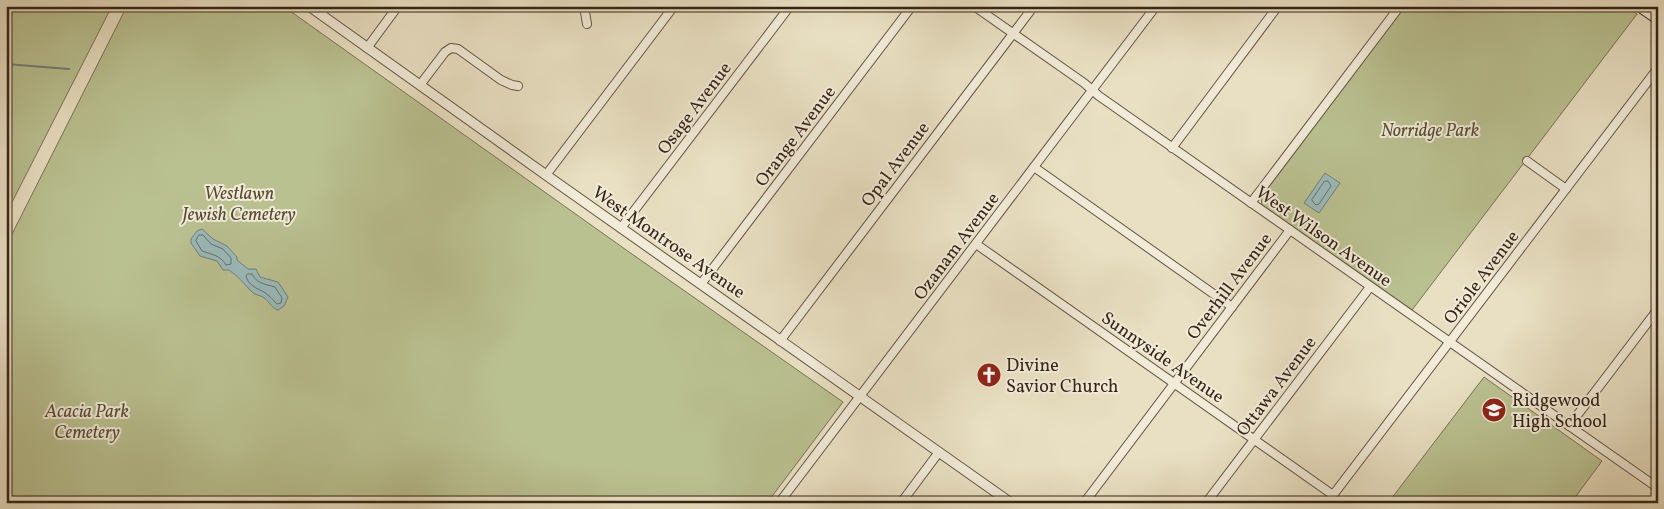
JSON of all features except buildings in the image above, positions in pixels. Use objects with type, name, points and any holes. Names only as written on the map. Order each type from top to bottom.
[{"type":"main road","points":[[1642,7],[1658,19]]},
{"type":"street","name":"West Montrose Avenue","points":[[309,6],[1011,503]]},
{"type":"street","points":[[368,48],[398,6]]},
{"type":"street","points":[[584,6],[587,24]]},
{"type":"street","points":[[546,175],[674,6]]},
{"type":"street","name":"Osage Avenue","points":[[622,228],[790,6]]},
{"type":"street","name":"Orange Avenue","points":[[701,284],[912,6]]},
{"type":"street","name":"West Wilson Avenue","points":[[974,6],[1172,148],[1658,488]]},
{"type":"street","name":"Opal Avenue","points":[[780,341],[1034,6]]},
{"type":"street","name":"Ozanam Avenue","points":[[779,503],[1156,6]]},
{"type":"street","points":[[1172,148],[1278,6]]},
{"type":"street","points":[[1251,203],[1400,6]]},
{"type":"street","points":[[420,85],[445,52],[451,48],[458,49],[506,83],[518,86]]},
{"type":"street","name":"Oriole Avenue","points":[[1327,503],[1658,68]]},
{"type":"street","points":[[1527,162],[1566,189]]},
{"type":"street","points":[[1034,167],[1232,307]]},
{"type":"street","name":"Overhill Avenue","points":[[1084,503],[1290,230]]},
{"type":"street","name":"Sunnyside Avenue","points":[[976,244],[1333,495]]},
{"type":"street","name":"Ottawa Avenue","points":[[1206,503],[1370,286]]},
{"type":"street","points":[[1569,426],[1658,310]]},
{"type":"street","points":[[901,503],[939,452]]},
{"type":"green space","points":[[6,6],[112,6],[6,214]]},
{"type":"green space","name":"Westlawn Jewish Cemetery","points":[[127,6],[283,6],[843,402],[767,503],[6,503],[6,246]]},
{"type":"green space","name":"Norridge Park","points":[[1405,6],[1626,6],[1637,14],[1412,310],[1262,205],[1261,197]]},
{"type":"green space","name":"Ridgewood High School","points":[[1484,377],[1602,461],[1571,503],[1388,503]]},
{"type":"water","points":[[1325,173],[1340,183],[1319,213],[1304,203]]},
{"type":"water","points":[[202,229],[213,239],[227,246],[237,257],[237,260],[248,269],[256,269],[260,277],[278,282],[288,297],[284,306],[278,310],[276,309],[263,297],[253,293],[229,270],[223,270],[217,261],[200,256],[191,243],[191,239],[197,231]]},
{"type":"waterway","points":[[6,64],[69,69]]},
{"type":"place","name":"Divine Savior Church","points":[[989,375]]},
{"type":"place","name":"Ridgewood High School","points":[[1494,410]]},
{"type":"park label","name":"Acacia Park Cemetery","points":[[87,421]]}]
